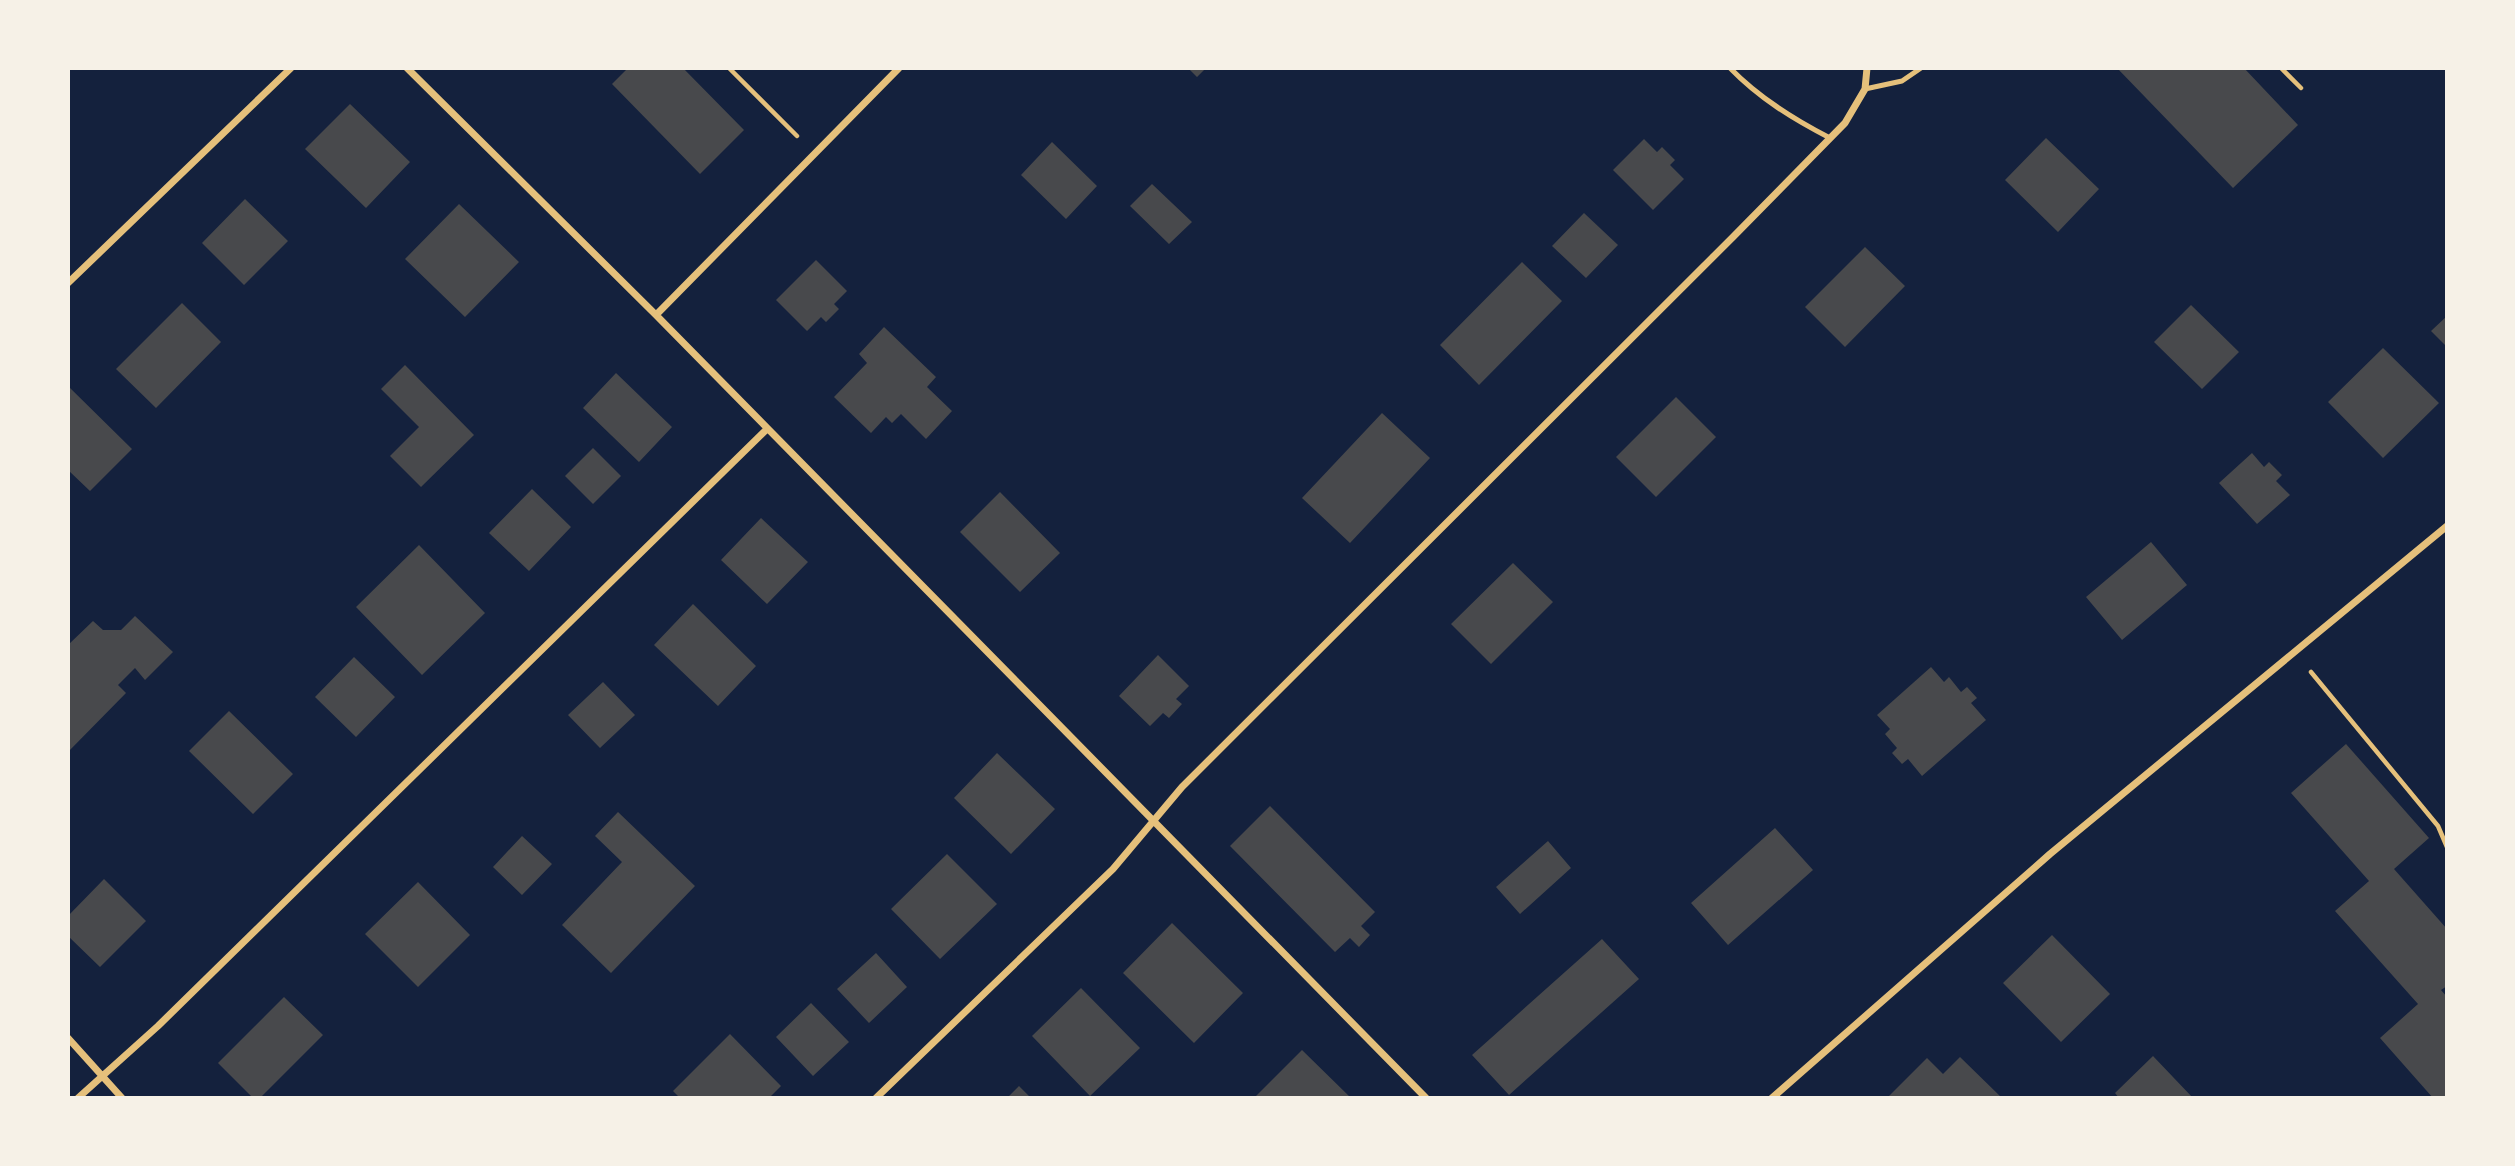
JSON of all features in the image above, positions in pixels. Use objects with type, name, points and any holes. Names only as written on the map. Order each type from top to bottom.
[{"type":"street","points":[[68,283],[291,68]]},
{"type":"street","points":[[407,68],[656,315],[1426,1098]]},
{"type":"street","points":[[656,315],[899,68]]},
{"type":"street","points":[[876,1098],[1113,869],[1182,787],[1830,138],[1850,115],[1866,89],[1867,68]]},
{"type":"street","points":[[78,1098],[158,1026],[767,429]]},
{"type":"street","points":[[1775,1097],[2050,854],[2447,526]]},
{"type":"street","points":[[68,1038],[122,1098]]},
{"type":"lane","points":[[1730,68],[1745,84],[1786,114],[1830,138]]},
{"type":"lane","points":[[1866,89],[1902,81],[1921,68]]},
{"type":"path","points":[[729,68],[815,154]]},
{"type":"path","points":[[2281,68],[2301,88]]},
{"type":"path","points":[[2295,652],[2438,826],[2447,847]]},
{"type":"building","points":[[628,68],[683,68],[744,130],[700,174],[612,84]]},
{"type":"building","points":[[1188,68],[1206,68],[1197,77]]},
{"type":"building","points":[[2117,68],[2244,68],[2298,125],[2233,188]]},
{"type":"building","points":[[350,104],[410,162],[366,208],[305,149]]},
{"type":"building","points":[[2046,138],[2099,189],[2058,232],[2005,180]]},
{"type":"building","points":[[1644,139],[1657,152],[1662,147],[1675,160],[1670,165],[1684,179],[1653,210],[1613,170]]},
{"type":"building","points":[[1052,142],[1097,186],[1066,219],[1021,175]]},
{"type":"building","points":[[1152,184],[1192,222],[1169,244],[1130,206]]},
{"type":"building","points":[[245,199],[288,241],[244,285],[202,243]]},
{"type":"building","points":[[459,204],[519,262],[465,317],[405,259]]},
{"type":"building","points":[[1584,213],[1618,245],[1586,278],[1552,246]]},
{"type":"building","points":[[1865,247],[1905,286],[1845,347],[1805,307]]},
{"type":"building","points":[[816,260],[847,291],[834,304],[839,309],[826,322],[821,317],[807,331],[776,300]]},
{"type":"building","points":[[1522,262],[1562,301],[1479,385],[1440,345]]},
{"type":"building","points":[[182,303],[221,342],[156,408],[116,369]]},
{"type":"building","points":[[2191,305],[2239,352],[2202,389],[2154,342]]},
{"type":"building","points":[[2447,316],[2447,347],[2431,331]]},
{"type":"building","points":[[884,327],[936,377],[927,387],[952,411],[926,439],[901,414],[892,423],[886,417],[871,433],[834,397],[867,363],[859,354]]},
{"type":"building","points":[[2383,348],[2439,403],[2383,458],[2328,402]]},
{"type":"building","points":[[405,365],[474,435],[421,487],[390,456],[419,427],[381,389]]},
{"type":"building","points":[[616,373],[672,427],[639,462],[583,408]]},
{"type":"building","points":[[68,386],[132,449],[90,491],[68,470]]},
{"type":"building","points":[[1676,397],[1716,437],[1656,497],[1616,457]]},
{"type":"building","points":[[1382,413],[1430,458],[1350,543],[1302,498]]},
{"type":"building","points":[[593,448],[621,476],[593,504],[565,476]]},
{"type":"building","points":[[2252,453],[2264,467],[2269,462],[2282,475],[2276,481],[2290,495],[2257,524],[2219,483]]},
{"type":"building","points":[[532,489],[571,527],[529,571],[489,533]]},
{"type":"building","points":[[1000,492],[1060,553],[1020,592],[960,532]]},
{"type":"building","points":[[761,518],[808,562],[767,604],[721,560]]},
{"type":"building","points":[[2151,542],[2187,585],[2122,640],[2086,597]]},
{"type":"building","points":[[419,545],[485,613],[422,675],[356,607]]},
{"type":"building","points":[[1513,563],[1553,602],[1491,664],[1451,624]]},
{"type":"building","points":[[693,604],[756,666],[718,706],[654,645]]},
{"type":"building","points":[[135,616],[173,652],[145,680],[135,668],[118,685],[126,693],[68,752],[68,645],[93,621],[103,630],[121,630]]},
{"type":"building","points":[[1158,655],[1189,686],[1176,699],[1182,704],[1169,718],[1163,713],[1150,726],[1119,696]]},
{"type":"building","points":[[354,657],[395,697],[356,737],[315,697]]},
{"type":"building","points":[[1931,667],[1944,682],[1949,677],[1961,692],[1967,687],[1977,698],[1971,703],[1986,720],[1922,776],[1908,759],[1902,764],[1892,753],[1897,748],[1885,734],[1890,729],[1877,715]]},
{"type":"building","points":[[603,682],[635,715],[600,748],[568,715]]},
{"type":"building","points":[[229,711],[293,774],[253,814],[189,751]]},
{"type":"building","points":[[2346,744],[2429,838],[2394,869],[2447,929],[2447,986],[2441,990],[2447,997],[2447,1098],[2433,1098],[2380,1038],[2418,1004],[2335,911],[2369,881],[2291,793]]},
{"type":"building","points":[[997,753],[1055,809],[1011,854],[954,798]]},
{"type":"building","points":[[1270,806],[1375,912],[1361,926],[1370,935],[1359,947],[1350,938],[1335,952],[1230,846]]},
{"type":"building","points":[[618,812],[695,886],[611,973],[562,925],[622,862],[595,836]]},
{"type":"building","points":[[1775,828],[1813,870],[1728,945],[1691,903]]},
{"type":"building","points":[[522,836],[552,864],[522,895],[493,867]]},
{"type":"building","points":[[1548,841],[1571,868],[1520,914],[1496,887]]},
{"type":"building","points":[[947,854],[997,904],[940,959],[891,909]]},
{"type":"building","points":[[104,879],[146,921],[100,967],[68,936],[68,916]]},
{"type":"building","points":[[418,882],[470,935],[418,987],[365,934]]},
{"type":"building","points":[[1172,923],[1243,993],[1194,1043],[1123,973]]},
{"type":"building","points":[[2052,935],[2110,994],[2061,1042],[2003,983]]},
{"type":"building","points":[[1602,939],[1639,979],[1509,1095],[1472,1055]]},
{"type":"building","points":[[876,953],[907,987],[869,1023],[837,989]]},
{"type":"building","points":[[1081,988],[1140,1048],[1090,1096],[1032,1036]]},
{"type":"building","points":[[284,997],[323,1035],[260,1098],[253,1098],[218,1063]]},
{"type":"building","points":[[811,1003],[849,1042],[813,1076],[776,1037]]},
{"type":"building","points":[[730,1034],[781,1086],[769,1098],[680,1098],[673,1091]]},
{"type":"building","points":[[1302,1050],[1351,1098],[1254,1098]]},
{"type":"building","points":[[2153,1056],[2193,1098],[2119,1098],[2115,1093]]},
{"type":"building","points":[[1960,1057],[2002,1098],[1887,1098],[1927,1058],[1943,1074]]},
{"type":"building","points":[[1019,1086],[1031,1098],[1007,1098]]}]
